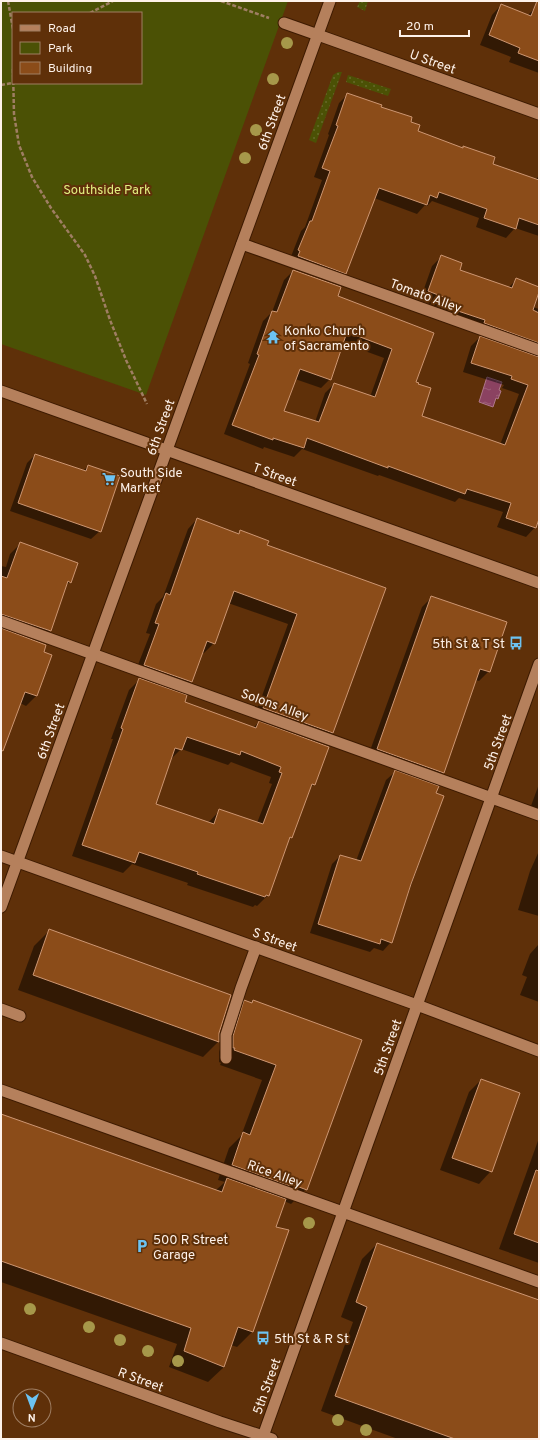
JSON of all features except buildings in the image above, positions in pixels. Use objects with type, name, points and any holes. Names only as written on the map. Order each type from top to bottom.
[{"type":"street","name":"6th Street","points":[[1,907],[330,1]]},
{"type":"street","name":"U Street","points":[[284,23],[539,114]]},
{"type":"street","name":"Tomato Alley","points":[[242,244],[539,350]]},
{"type":"street","name":"T Street","points":[[1,391],[539,583]]},
{"type":"street","name":"Solons Alley","points":[[1,621],[539,815]]},
{"type":"street","name":"5th Street","points":[[266,1438],[343,1212],[539,664]]},
{"type":"street","name":"S Street","points":[[1,856],[417,1005],[539,1051]]},
{"type":"street","points":[[226,1058],[226,1035],[256,947]]},
{"type":"street","points":[[1,1009],[20,1016]]},
{"type":"street","name":"Rice Alley","points":[[1,1090],[539,1282]]},
{"type":"street","name":"R Street","points":[[1,1343],[266,1438]]},
{"type":"path","points":[[8,1],[12,24]]},
{"type":"path","points":[[92,12],[113,1]]},
{"type":"path","points":[[221,1],[284,23]]},
{"type":"path","points":[[1,85],[12,83]]},
{"type":"path","points":[[13,84],[14,114],[19,145],[32,177],[50,208],[85,255],[95,276],[110,320],[147,404]]},
{"type":"green space","name":"Southside Park","points":[[1,1],[288,1],[146,395],[1,344]]},
{"type":"green space","points":[[360,1],[368,1],[365,11],[357,7]]},
{"type":"green space","points":[[338,72],[342,72],[316,143],[309,140],[333,75]]},
{"type":"green space","points":[[348,75],[391,89],[388,96],[346,82]]},
{"type":"water","points":[[487,377],[502,382],[499,390],[501,391],[498,399],[496,398],[493,407],[479,402]]},
{"type":"place","name":"Konko Church of Sacramento","points":[[273,337]]},
{"type":"place","name":"South Side Market","points":[[109,479]]},
{"type":"place","name":"5th St & T St","points":[[516,643]]},
{"type":"place","name":"500 R Street Garage","points":[[142,1246]]},
{"type":"place","name":"5th St & R St","points":[[263,1338]]}]
